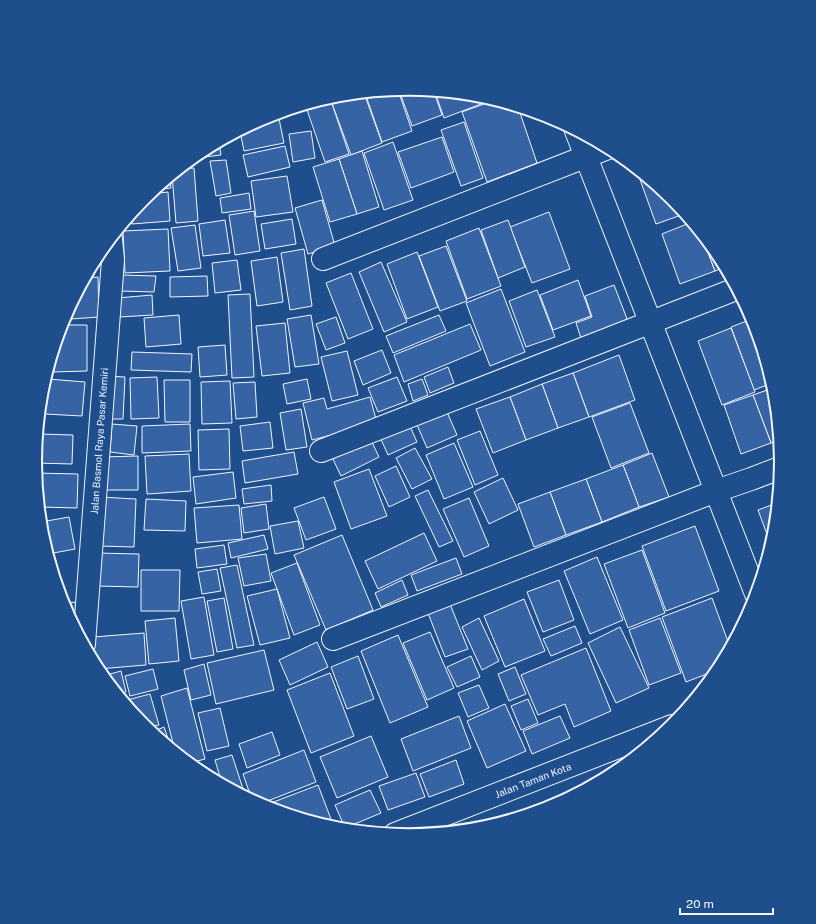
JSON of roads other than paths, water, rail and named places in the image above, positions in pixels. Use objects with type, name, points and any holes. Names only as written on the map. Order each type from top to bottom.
[{"type":"street","points":[[579,139],[753,586]]},
{"type":"street","points":[[323,259],[600,151]]},
{"type":"street","name":"Jalan Basmol Raya Pasar Kemiri","points":[[85,633],[113,260],[112,248]]},
{"type":"street","points":[[321,451],[731,291]]},
{"type":"street","points":[[333,639],[716,491],[774,470]]},
{"type":"street","name":"Jalan Taman Kota","points":[[410,828],[653,733]]}]
